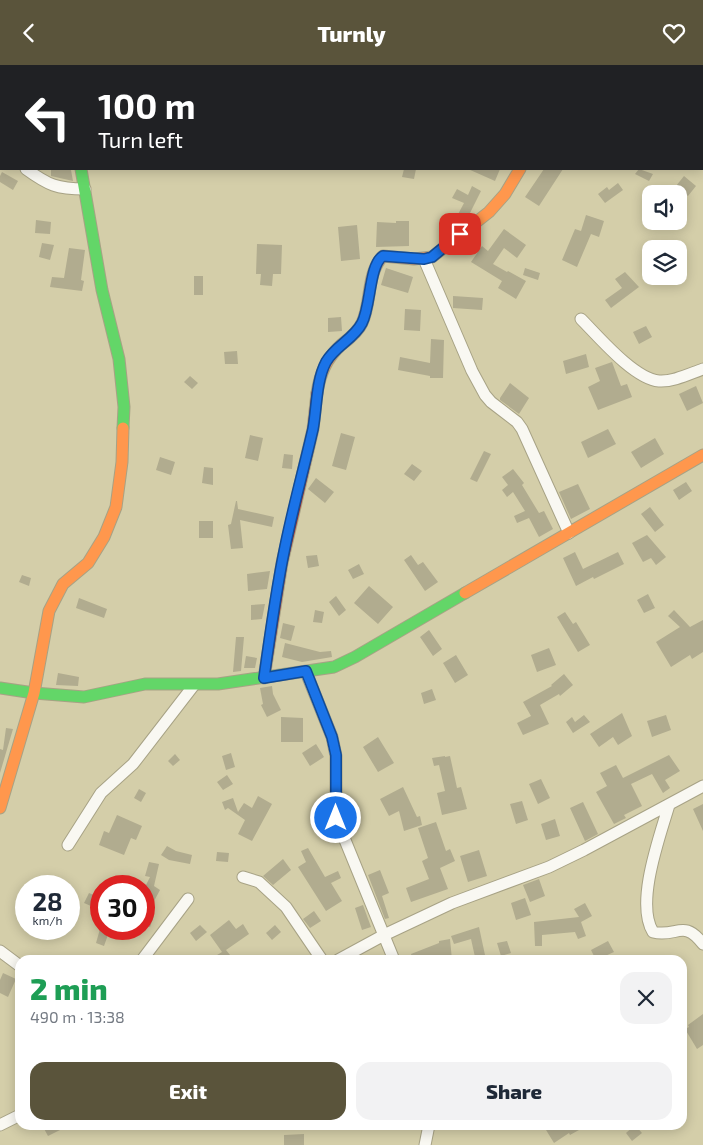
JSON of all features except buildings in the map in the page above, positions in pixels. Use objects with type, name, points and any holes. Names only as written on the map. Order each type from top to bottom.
[{"type":"street","points":[[28,170],[54,187],[85,189]]},
{"type":"street","points":[[0,809],[34,693],[49,611],[62,584],[88,563],[104,537],[116,507],[122,462],[124,407],[119,359],[102,290],[81,170]]},
{"type":"street","points":[[264,678],[285,546],[314,424],[320,381],[326,363],[334,351],[362,324],[369,303],[375,266],[379,259],[383,256],[424,259],[432,257],[489,212],[505,194],[519,170]]},
{"type":"street","points":[[424,259],[472,371],[491,402],[517,422],[522,429],[569,533]]},
{"type":"street","points":[[581,319],[626,363],[642,375],[657,381],[670,380],[703,369]]},
{"type":"street","points":[[0,688],[84,697],[145,684],[218,685],[334,667],[355,657],[703,455]]},
{"type":"street","points":[[306,671],[332,737],[336,755],[336,818],[392,955]]},
{"type":"street","points":[[68,845],[101,793],[133,764],[194,685]]},
{"type":"street","points":[[347,955],[384,935],[452,903],[548,867],[584,850],[703,786]]},
{"type":"street","points":[[669,805],[652,861],[648,894],[649,925],[653,932],[690,931],[696,934],[703,944]]},
{"type":"street","points":[[242,877],[259,882],[286,907],[319,955]]},
{"type":"street","points":[[146,955],[188,899]]},
{"type":"street","points":[[0,951],[15,962]]},
{"type":"street","points":[[0,1125],[15,1118]]},
{"type":"street","points":[[425,1145],[429,1130]]},
{"type":"traffic: fast","points":[[81,170],[102,290],[119,359],[124,407],[123,428]]},
{"type":"traffic: fast","points":[[0,688],[84,697],[145,684],[218,684],[334,667],[355,657],[465,593]]},
{"type":"traffic: slow","points":[[317,393],[322,373],[328,361],[336,350],[356,332],[362,323],[374,271],[383,256],[414,259],[432,257],[489,212],[505,194],[519,170]]},
{"type":"traffic: slow","points":[[0,808],[34,693],[49,611],[63,584],[88,563],[104,537],[116,507],[122,462],[123,428]]},
{"type":"traffic: slow","points":[[465,593],[703,455]]},
{"type":"traffic: jam","points":[[264,678],[282,563],[313,429],[317,393]]},
{"type":"route","points":[[336,818],[336,755],[332,737],[306,671],[264,678],[278,582],[314,424],[320,381],[326,363],[334,351],[354,334],[362,324],[369,303],[375,266],[379,259],[383,256],[412,260],[432,257],[460,234]]}]
